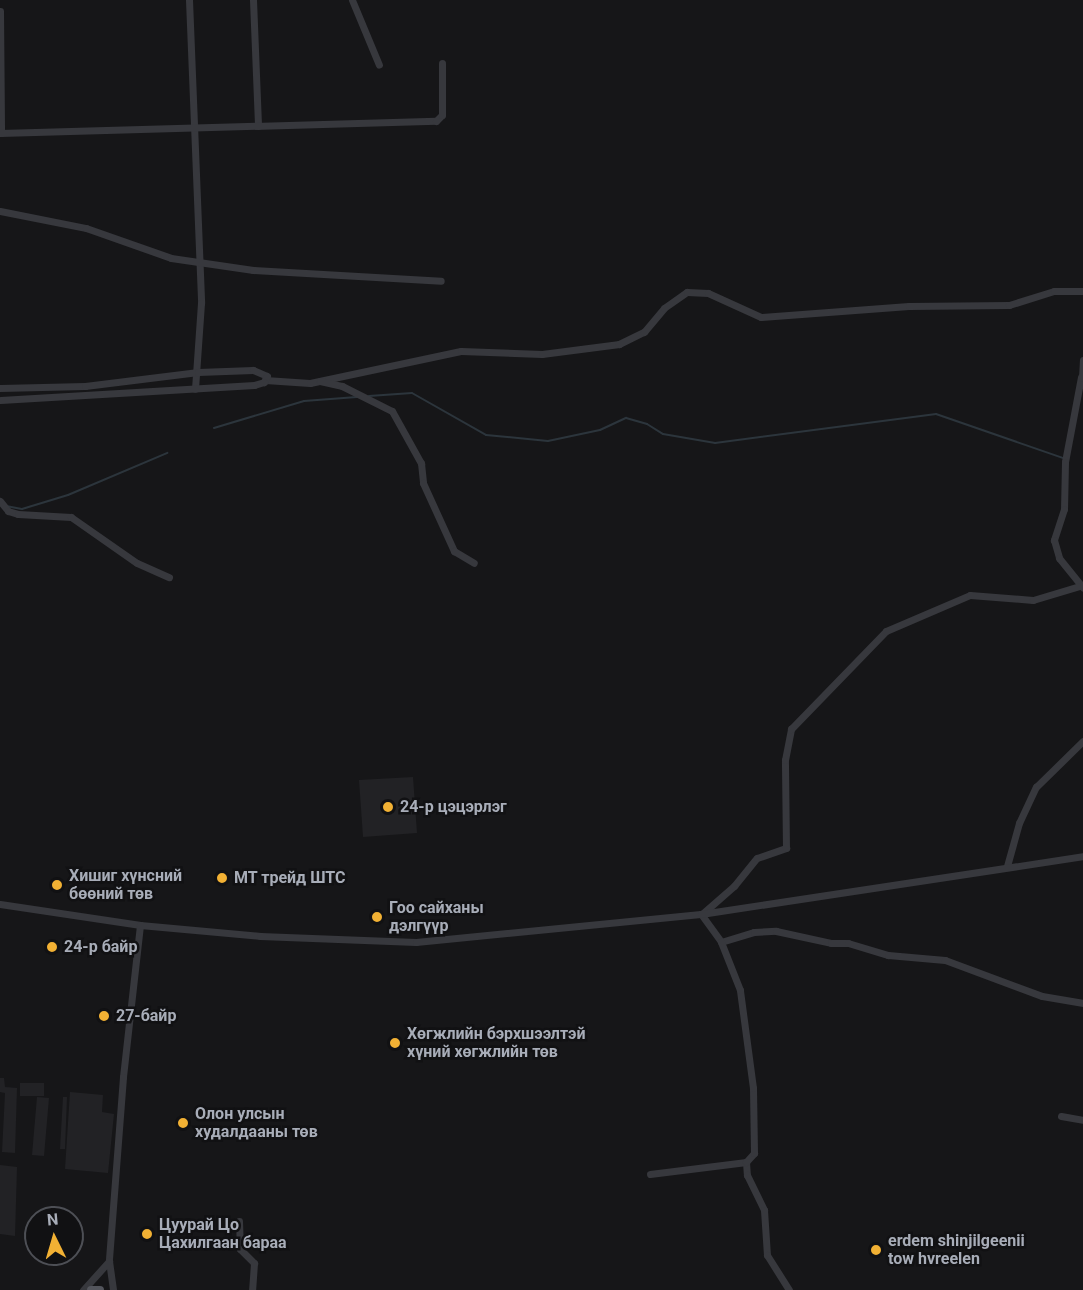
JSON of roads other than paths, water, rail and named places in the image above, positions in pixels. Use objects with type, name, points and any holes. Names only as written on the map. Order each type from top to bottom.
[{"type":"main road","points":[[91,1290],[100,1290]]},
{"type":"street","points":[[189,0],[200,262],[198,372],[195,389]]},
{"type":"street","points":[[253,0],[258,126]]},
{"type":"street","points":[[352,0],[379,65]]},
{"type":"street","points":[[0,11],[1,133],[436,121],[442,116],[442,63]]},
{"type":"street","points":[[0,211],[86,228],[171,258],[253,270],[441,280]]},
{"type":"street","points":[[0,400],[195,389],[265,380],[318,381],[461,351],[542,354],[619,344],[644,332],[664,308],[687,292],[708,293],[761,318],[909,306],[1009,305],[1054,291],[1083,288]]},
{"type":"street","points":[[702,914],[734,886],[757,858],[786,848],[784,760],[791,729],[886,631],[970,595],[1033,600],[1082,586],[1059,558],[1054,540],[1064,509],[1065,462],[1082,379],[1083,360]]},
{"type":"street","points":[[0,388],[85,386],[198,372],[263,371],[265,380]]},
{"type":"street","points":[[318,381],[351,390],[392,411],[420,463],[423,483],[454,550],[474,563]]},
{"type":"street","points":[[0,501],[8,511],[18,514],[71,517],[137,563],[169,577]]},
{"type":"street","points":[[1007,866],[1019,823],[1036,787],[1083,741]]},
{"type":"street","points":[[0,904],[140,925],[260,936],[416,942],[702,914],[1083,856]]},
{"type":"street","points":[[650,1174],[746,1162],[754,1153],[753,1088],[740,990],[721,942],[702,914]]},
{"type":"street","points":[[113,1290],[109,1262],[123,1077],[140,925]]},
{"type":"street","points":[[721,942],[754,932],[776,931],[848,943],[888,955],[945,960],[1042,996],[1083,1003]]},
{"type":"street","points":[[1061,1116],[1083,1120]]},
{"type":"street","points":[[746,1162],[747,1175],[764,1210],[767,1255],[789,1290]]},
{"type":"street","points":[[239,1221],[240,1249],[254,1263],[252,1290]]},
{"type":"street","points":[[83,1290],[109,1262]]},
{"type":"waterway","points":[[369,396],[412,393],[486,435],[548,441],[600,430],[626,418],[647,424],[663,434],[715,443],[936,414],[1063,458]]},
{"type":"waterway","points":[[214,428],[304,401],[357,397]]},
{"type":"waterway","points":[[6,506],[22,509],[68,495],[167,453]]},
{"type":"place","name":"24-р цэцэрлэг","points":[[388,807]]},
{"type":"place","name":"МТ трейд ШТС","points":[[222,878]]},
{"type":"place","name":"Хишиг хүнсний бөөний төв","points":[[57,885]]},
{"type":"place","name":"Гоо сайханы дэлгүүр","points":[[377,917]]},
{"type":"place","name":"24-р байр","points":[[52,947]]},
{"type":"place","name":"27-байр","points":[[104,1016]]},
{"type":"place","name":"Хөгжлийн бэрхшээлтэй хүний хөгжлийн төв","points":[[395,1043]]},
{"type":"place","name":"Олон улсын худалдааны төв","points":[[183,1123]]},
{"type":"place","name":"Цуурай Цо Цахилгаан бараа","points":[[147,1234]]},
{"type":"place","name":"erdem shinjilgeenii tow hvreelen","points":[[876,1250]]}]
